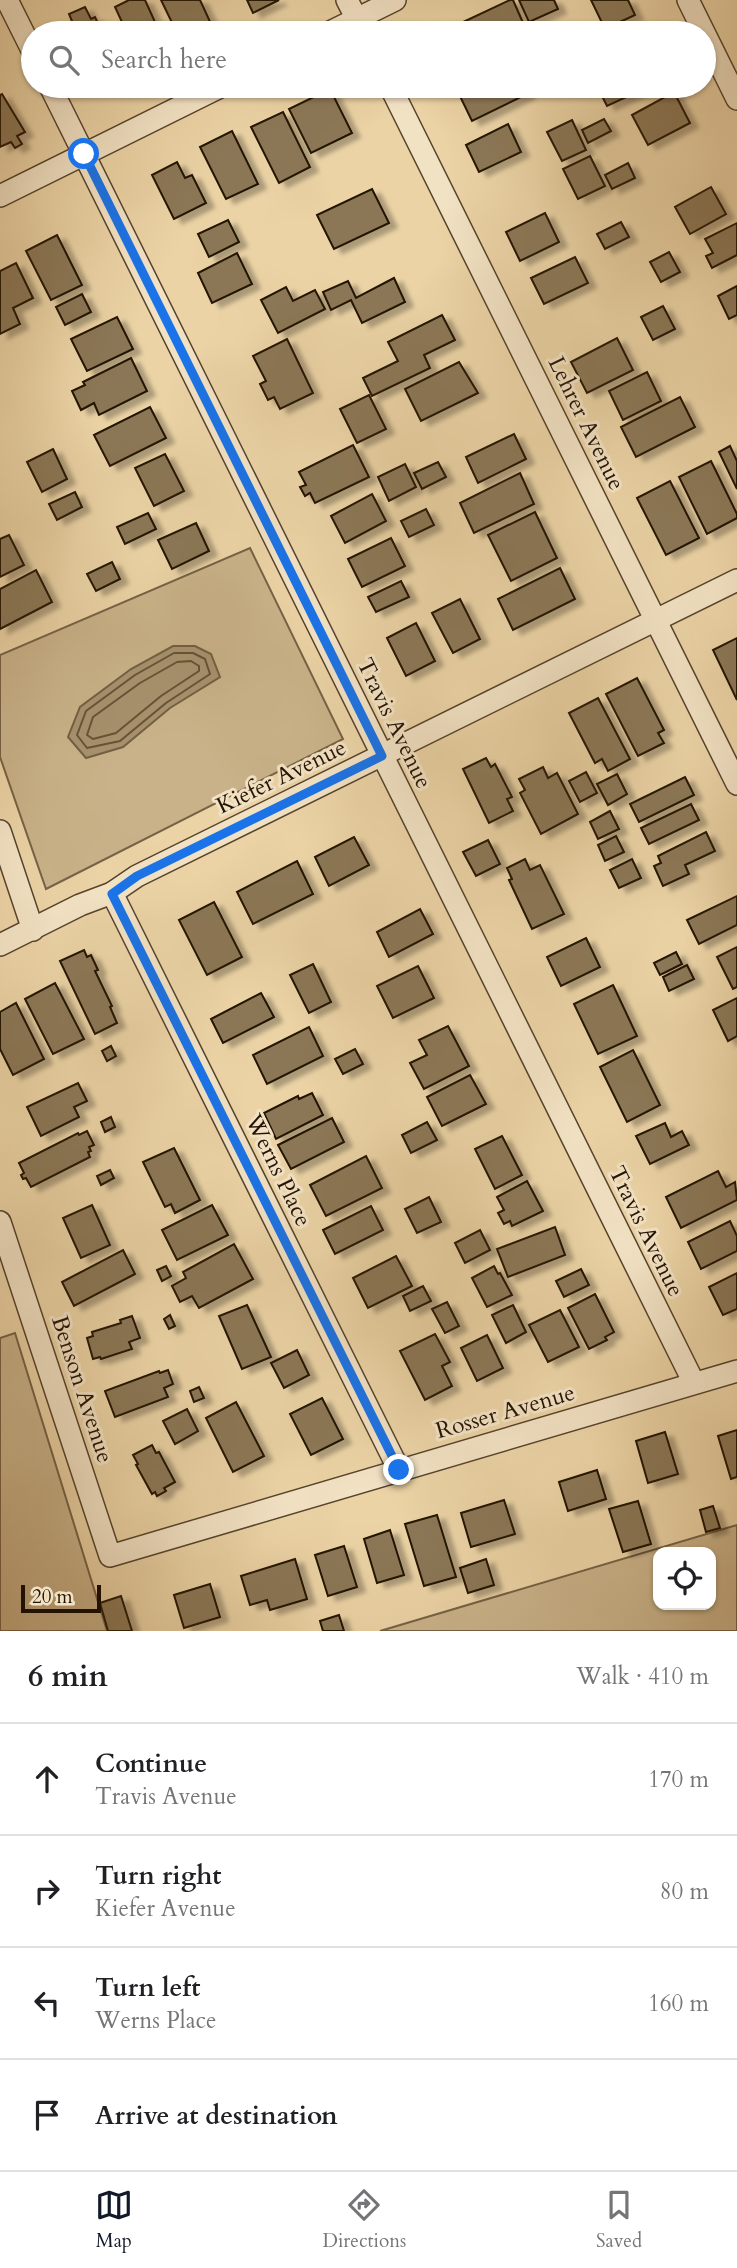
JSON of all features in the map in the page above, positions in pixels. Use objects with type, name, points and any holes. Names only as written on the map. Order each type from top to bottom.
[{"type":"street","points":[[8,0],[21,27]]},
{"type":"street","points":[[356,17],[395,0]]},
{"type":"street","points":[[688,0],[698,21]]},
{"type":"street","points":[[716,57],[737,99]]},
{"type":"street","name":"Travis Avenue","points":[[56,98],[694,1384]]},
{"type":"street","points":[[0,196],[198,98]]},
{"type":"street","name":"Lehrer Avenue","points":[[396,98],[737,784]]},
{"type":"street","name":"Kiefer Avenue","points":[[0,945],[80,905],[112,894],[137,876],[737,580]]},
{"type":"street","points":[[0,831],[33,930]]},
{"type":"street","name":"Werns Place","points":[[112,894],[399,1470]]},
{"type":"street","name":"Benson Avenue","points":[[0,1222],[4,1246],[110,1556],[127,1551]]},
{"type":"street","name":"Rosser Avenue","points":[[127,1551],[737,1371]]},
{"type":"shaded area","points":[[250,548],[343,739],[46,889],[0,757],[0,655]]},
{"type":"shaded area","points":[[15,1333],[107,1631],[0,1631],[0,1338]]},
{"type":"shaded area","points":[[737,1525],[737,1631],[380,1631],[653,1550],[653,1610],[716,1610],[716,1547],[663,1547]]},
{"type":"water","points":[[173,646],[195,646],[211,654],[220,677],[170,708],[123,747],[86,758],[68,737],[80,707],[131,669]]},
{"type":"building","points":[[129,0],[145,0],[155,21],[121,21],[115,7]]},
{"type":"building","points":[[161,0],[200,0],[210,21],[171,21]]},
{"type":"building","points":[[247,0],[279,0],[253,13]]},
{"type":"building","points":[[513,0],[522,21],[465,21]]},
{"type":"building","points":[[519,0],[554,0],[558,9],[529,21]]},
{"type":"building","points":[[591,0],[628,0],[635,15],[622,21],[601,21]]},
{"type":"building","points":[[85,7],[91,19],[95,17],[97,21],[72,21],[69,14]]},
{"type":"building","points":[[2,94],[25,132],[17,136],[22,144],[15,148],[11,142],[0,147]]},
{"type":"building","points":[[312,98],[334,98],[352,133],[311,153],[289,109]]},
{"type":"building","points":[[461,98],[519,98],[472,121]]},
{"type":"building","points":[[603,98],[624,98],[607,106]]},
{"type":"building","points":[[663,98],[677,98],[690,123],[648,145],[632,115]]},
{"type":"building","points":[[283,112],[310,167],[279,183],[251,127]]},
{"type":"building","points":[[604,119],[611,131],[588,143],[582,130]]},
{"type":"building","points":[[572,120],[586,150],[562,161],[547,132]]},
{"type":"building","points":[[508,124],[521,152],[479,172],[466,145]]},
{"type":"building","points":[[232,131],[258,184],[226,199],[200,147]]},
{"type":"building","points":[[590,156],[605,186],[578,199],[563,169]]},
{"type":"building","points":[[177,162],[185,178],[192,175],[206,203],[174,219],[152,175]]},
{"type":"building","points":[[628,163],[635,178],[612,189],[605,175]]},
{"type":"building","points":[[711,187],[726,214],[690,234],[675,207]]},
{"type":"building","points":[[372,189],[389,223],[334,249],[317,215]]},
{"type":"building","points":[[545,213],[559,242],[520,261],[506,232]]},
{"type":"building","points":[[228,220],[239,242],[209,257],[198,234]]},
{"type":"building","points":[[621,222],[629,237],[605,249],[597,234]]},
{"type":"building","points":[[737,223],[737,255],[712,268],[706,256],[713,253],[705,239]]},
{"type":"building","points":[[57,235],[82,285],[51,300],[26,251]]},
{"type":"building","points":[[669,252],[680,272],[661,282],[650,262]]},
{"type":"building","points":[[237,253],[252,284],[212,303],[198,273]]},
{"type":"building","points":[[575,257],[588,283],[544,304],[531,278]]},
{"type":"building","points":[[16,263],[33,298],[13,308],[20,324],[0,334],[0,271]]},
{"type":"building","points":[[394,278],[405,302],[362,323],[351,300],[331,310],[323,292],[348,281],[356,298]]},
{"type":"building","points":[[737,286],[737,315],[729,319],[718,296]]},
{"type":"building","points":[[286,287],[293,301],[315,290],[325,309],[278,333],[261,300]]},
{"type":"building","points":[[82,294],[91,312],[65,325],[56,307]]},
{"type":"building","points":[[663,306],[675,329],[653,340],[641,317]]},
{"type":"building","points":[[442,315],[455,340],[424,355],[430,368],[372,396],[363,378],[398,361],[388,342]]},
{"type":"building","points":[[117,317],[133,349],[87,371],[71,339]]},
{"type":"building","points":[[617,338],[633,370],[587,393],[571,362]]},
{"type":"building","points":[[287,339],[313,393],[280,409],[274,397],[268,400],[260,384],[266,381],[253,356]]},
{"type":"building","points":[[131,358],[147,391],[99,415],[94,403],[81,410],[72,391],[85,385],[83,382]]},
{"type":"building","points":[[459,362],[478,393],[421,421],[405,389]]},
{"type":"building","points":[[647,372],[661,401],[623,420],[609,391]]},
{"type":"building","points":[[369,395],[386,429],[357,443],[340,409]]},
{"type":"building","points":[[680,397],[695,427],[636,457],[621,427]]},
{"type":"building","points":[[150,407],[166,438],[110,466],[94,435]]},
{"type":"building","points":[[514,434],[526,459],[478,483],[466,457]]},
{"type":"building","points":[[353,445],[369,477],[315,503],[310,493],[305,496],[300,487],[306,485],[299,472]]},
{"type":"building","points":[[730,446],[737,461],[737,489],[719,452]]},
{"type":"building","points":[[53,449],[67,479],[42,492],[27,462]]},
{"type":"building","points":[[165,454],[184,491],[154,506],[135,468]]},
{"type":"building","points":[[711,461],[737,518],[707,534],[679,477]]},
{"type":"building","points":[[438,462],[446,477],[422,489],[414,473]]},
{"type":"building","points":[[405,464],[416,487],[389,501],[378,477]]},
{"type":"building","points":[[520,473],[534,504],[474,533],[460,503]]},
{"type":"building","points":[[670,481],[699,538],[666,555],[637,498]]},
{"type":"building","points":[[75,492],[82,507],[57,520],[49,504]]},
{"type":"building","points":[[372,494],[386,521],[345,543],[331,516]]},
{"type":"building","points":[[426,509],[434,525],[409,537],[401,521]]},
{"type":"building","points":[[535,512],[557,558],[511,581],[488,535]]},
{"type":"building","points":[[148,513],[156,529],[125,544],[117,527]]},
{"type":"building","points":[[196,523],[209,551],[172,569],[158,540]]},
{"type":"building","points":[[9,535],[24,565],[0,577],[0,539]]},
{"type":"building","points":[[391,538],[405,566],[362,587],[348,559]]},
{"type":"building","points":[[112,562],[120,579],[96,591],[87,574]]},
{"type":"building","points":[[560,568],[575,599],[513,630],[498,599]]},
{"type":"building","points":[[36,570],[52,602],[0,629],[0,589]]},
{"type":"building","points":[[401,581],[409,597],[376,612],[368,597]]},
{"type":"building","points":[[460,599],[480,639],[453,653],[432,613]]},
{"type":"building","points":[[416,623],[435,661],[406,676],[387,638]]},
{"type":"building","points":[[737,638],[737,700],[713,650]]},
{"type":"building","points":[[637,678],[664,730],[658,733],[664,743],[638,756],[606,694]]},
{"type":"building","points":[[598,698],[630,759],[608,771],[602,759],[595,763],[569,713]]},
{"type":"building","points":[[486,758],[491,767],[495,764],[512,797],[507,799],[513,811],[489,823],[463,769]]},
{"type":"building","points":[[543,767],[548,778],[557,773],[578,814],[541,834],[520,793],[525,790],[519,779]]},
{"type":"building","points":[[586,772],[597,793],[580,802],[569,781]]},
{"type":"building","points":[[617,774],[627,794],[608,805],[597,784]]},
{"type":"building","points":[[685,777],[694,795],[639,822],[630,804]]},
{"type":"building","points":[[691,804],[699,820],[649,844],[641,828]]},
{"type":"building","points":[[610,811],[619,829],[598,839],[590,822]]},
{"type":"building","points":[[706,832],[715,851],[685,865],[689,874],[663,886],[654,866],[661,863],[658,856]]},
{"type":"building","points":[[616,836],[624,852],[605,861],[598,845]]},
{"type":"building","points":[[354,837],[369,865],[329,886],[315,857]]},
{"type":"building","points":[[488,840],[500,864],[476,876],[463,852]]},
{"type":"building","points":[[525,859],[530,870],[540,865],[564,914],[532,929],[509,880],[512,879],[507,868]]},
{"type":"building","points":[[632,859],[641,878],[619,888],[610,870]]},
{"type":"building","points":[[297,861],[313,894],[253,924],[237,892]]},
{"type":"building","points":[[737,896],[737,925],[699,944],[687,920]]},
{"type":"building","points":[[214,902],[242,957],[207,975],[179,920]]},
{"type":"building","points":[[420,909],[433,934],[389,957],[377,932]]},
{"type":"building","points":[[586,938],[600,967],[561,986],[547,957]]},
{"type":"building","points":[[737,947],[737,987],[733,989],[717,957]]},
{"type":"building","points":[[84,950],[87,957],[91,955],[98,970],[95,971],[117,1023],[95,1034],[60,961]]},
{"type":"building","points":[[676,952],[682,964],[660,975],[654,963]]},
{"type":"building","points":[[313,964],[331,1002],[309,1013],[290,975]]},
{"type":"building","points":[[687,965],[694,979],[669,991],[663,977]]},
{"type":"building","points":[[418,966],[434,998],[393,1018],[377,986]]},
{"type":"building","points":[[55,983],[84,1039],[53,1054],[25,999]]},
{"type":"building","points":[[613,985],[637,1036],[598,1054],[574,1004]]},
{"type":"building","points":[[261,993],[274,1017],[223,1043],[211,1019]]},
{"type":"building","points":[[737,998],[737,1036],[728,1041],[713,1010]]},
{"type":"building","points":[[16,1003],[44,1059],[13,1075],[0,1049],[0,1012]]},
{"type":"building","points":[[448,1026],[469,1066],[424,1089],[410,1063],[427,1055],[419,1040]]},
{"type":"building","points":[[309,1027],[323,1056],[267,1084],[253,1055]]},
{"type":"building","points":[[111,1046],[116,1056],[107,1061],[102,1051]]},
{"type":"building","points":[[355,1049],[363,1064],[343,1074],[335,1059]]},
{"type":"building","points":[[633,1050],[660,1105],[627,1122],[600,1067]]},
{"type":"building","points":[[470,1075],[486,1104],[442,1126],[427,1097]]},
{"type":"building","points":[[78,1083],[87,1101],[74,1107],[79,1117],[41,1136],[27,1107]]},
{"type":"building","points":[[312,1093],[323,1115],[276,1139],[264,1113],[298,1096],[299,1099]]},
{"type":"building","points":[[111,1117],[115,1127],[105,1132],[101,1122]]},
{"type":"building","points":[[332,1118],[344,1142],[291,1169],[278,1145]]},
{"type":"building","points":[[427,1122],[437,1140],[411,1153],[402,1135]]},
{"type":"building","points":[[665,1123],[671,1137],[682,1131],[689,1145],[650,1164],[636,1136]]},
{"type":"building","points":[[87,1131],[94,1145],[89,1147],[90,1157],[31,1187],[26,1178],[23,1179],[21,1175],[24,1173],[19,1163]]},
{"type":"building","points":[[502,1136],[522,1175],[495,1189],[475,1149]]},
{"type":"building","points":[[174,1148],[200,1200],[175,1213],[171,1204],[165,1207],[143,1162]]},
{"type":"building","points":[[366,1156],[382,1188],[326,1216],[310,1185]]},
{"type":"building","points":[[110,1170],[114,1178],[101,1185],[97,1176]]},
{"type":"building","points":[[718,1171],[726,1187],[735,1182],[737,1200],[681,1228],[666,1197]]},
{"type":"building","points":[[527,1181],[543,1211],[512,1226],[510,1221],[504,1224],[498,1213],[504,1210],[497,1197]]},
{"type":"building","points":[[429,1197],[441,1222],[417,1233],[405,1209]]},
{"type":"building","points":[[92,1205],[110,1245],[81,1258],[63,1218]]},
{"type":"building","points":[[212,1205],[228,1235],[177,1260],[162,1230]]},
{"type":"building","points":[[371,1206],[383,1230],[335,1254],[323,1230]]},
{"type":"building","points":[[730,1221],[737,1236],[737,1251],[701,1269],[688,1242]]},
{"type":"building","points":[[555,1227],[565,1255],[508,1277],[497,1249]]},
{"type":"building","points":[[480,1230],[490,1250],[465,1263],[455,1243]]},
{"type":"building","points":[[234,1244],[253,1279],[199,1308],[192,1296],[180,1302],[172,1286],[186,1278],[183,1272]]},
{"type":"building","points":[[123,1250],[135,1274],[74,1306],[62,1282]]},
{"type":"building","points":[[396,1256],[412,1286],[368,1308],[353,1278]]},
{"type":"building","points":[[166,1266],[171,1276],[162,1281],[157,1270]]},
{"type":"building","points":[[494,1266],[512,1295],[487,1307],[472,1278]]},
{"type":"building","points":[[581,1269],[589,1285],[564,1297],[556,1281]]},
{"type":"building","points":[[737,1273],[737,1309],[723,1315],[709,1287]]},
{"type":"building","points":[[423,1286],[431,1301],[410,1311],[403,1296]]},
{"type":"building","points":[[595,1294],[614,1332],[605,1337],[607,1340],[589,1349],[568,1308]]},
{"type":"building","points":[[447,1302],[459,1326],[445,1333],[432,1309]]},
{"type":"building","points":[[247,1305],[271,1357],[242,1369],[219,1316]]},
{"type":"building","points":[[513,1305],[526,1332],[506,1343],[492,1315]]},
{"type":"building","points":[[560,1310],[579,1347],[548,1362],[529,1325]]},
{"type":"building","points":[[170,1315],[175,1326],[169,1329],[164,1319]]},
{"type":"building","points":[[132,1316],[140,1338],[129,1342],[132,1349],[93,1359],[87,1338],[93,1336],[92,1332],[121,1323],[120,1320]]},
{"type":"building","points":[[435,1334],[450,1362],[442,1366],[452,1386],[425,1400],[400,1351]]},
{"type":"building","points":[[487,1335],[503,1368],[477,1381],[461,1348]]},
{"type":"building","points":[[297,1350],[309,1375],[284,1388],[271,1363]]},
{"type":"building","points":[[168,1370],[173,1384],[164,1388],[168,1397],[115,1417],[105,1391]]},
{"type":"building","points":[[199,1387],[204,1398],[194,1402],[190,1391]]},
{"type":"building","points":[[322,1398],[343,1439],[311,1455],[290,1414]]},
{"type":"building","points":[[236,1402],[264,1456],[233,1472],[206,1418]]},
{"type":"building","points":[[187,1409],[198,1431],[175,1444],[163,1421]]},
{"type":"building","points":[[737,1430],[737,1477],[731,1479],[718,1436]]},
{"type":"building","points":[[665,1432],[678,1474],[648,1483],[636,1441]]},
{"type":"building","points":[[152,1445],[156,1453],[159,1452],[175,1482],[157,1496],[155,1492],[152,1494],[133,1455]]},
{"type":"building","points":[[597,1470],[606,1499],[568,1511],[559,1482]]},
{"type":"building","points":[[504,1500],[515,1534],[471,1547],[461,1513]]},
{"type":"building","points":[[638,1501],[651,1544],[623,1552],[609,1509]]},
{"type":"building","points":[[713,1506],[720,1528],[706,1532],[700,1510]]},
{"type":"building","points":[[437,1515],[456,1577],[424,1586],[405,1524]]},
{"type":"building","points":[[390,1530],[404,1575],[377,1583],[364,1539]]},
{"type":"building","points":[[344,1546],[357,1587],[328,1596],[315,1555]]},
{"type":"building","points":[[295,1559],[307,1599],[270,1610],[267,1600],[250,1605],[241,1576]]},
{"type":"building","points":[[486,1559],[494,1585],[468,1593],[460,1568]]},
{"type":"building","points":[[210,1584],[220,1617],[184,1628],[174,1595]]},
{"type":"building","points":[[121,1596],[132,1631],[108,1631],[100,1603]]},
{"type":"building","points":[[339,1615],[344,1631],[323,1631],[320,1621]]},
{"type":"route","points":[[84,154],[382,756],[137,876],[112,894],[399,1470]]}]
